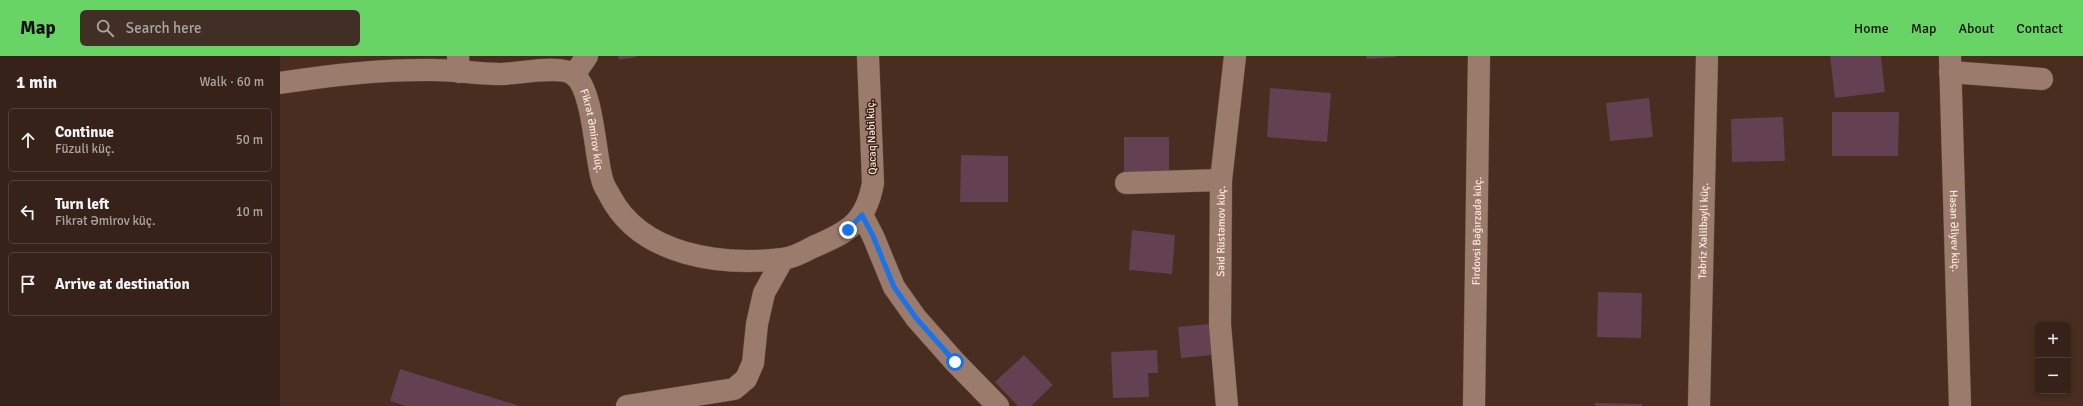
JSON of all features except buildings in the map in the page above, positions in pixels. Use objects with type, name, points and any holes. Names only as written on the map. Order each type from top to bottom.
[{"type":"street","points":[[574,75],[587,56]]},
{"type":"street","name":"Qacaq Nəbi küç.","points":[[862,215],[870,201],[873,183],[868,56]]},
{"type":"street","name":"Səid Rüstəmov küç.","points":[[1227,406],[1220,325],[1222,180],[1235,56]]},
{"type":"street","name":"Firdovsi Bağırzadə küç.","points":[[1474,406],[1478,56]]},
{"type":"street","name":"Təbriz Xəlilbəyli küç.","points":[[1700,406],[1707,56]]},
{"type":"street","name":"Fikrət Əmirov küç.","points":[[280,84],[318,77],[410,70],[458,64],[498,74],[554,70],[574,75],[583,88],[590,111],[602,180],[615,206],[633,227],[658,243],[689,255],[729,260],[783,259],[827,242],[848,230],[862,215]]},
{"type":"street","points":[[1950,64],[2042,79]]},
{"type":"street","name":"Həsən Əliyev küç.","points":[[1950,64],[1960,406]]},
{"type":"street","points":[[1126,183],[1222,180]]},
{"type":"street","points":[[862,215],[873,236],[894,287],[912,312],[955,362],[998,406]]},
{"type":"street","points":[[627,406],[734,389],[746,379],[753,363],[757,324],[764,293],[783,259]]},
{"type":"route","points":[[848,230],[862,215],[873,236],[894,287],[916,318],[955,362]]}]
